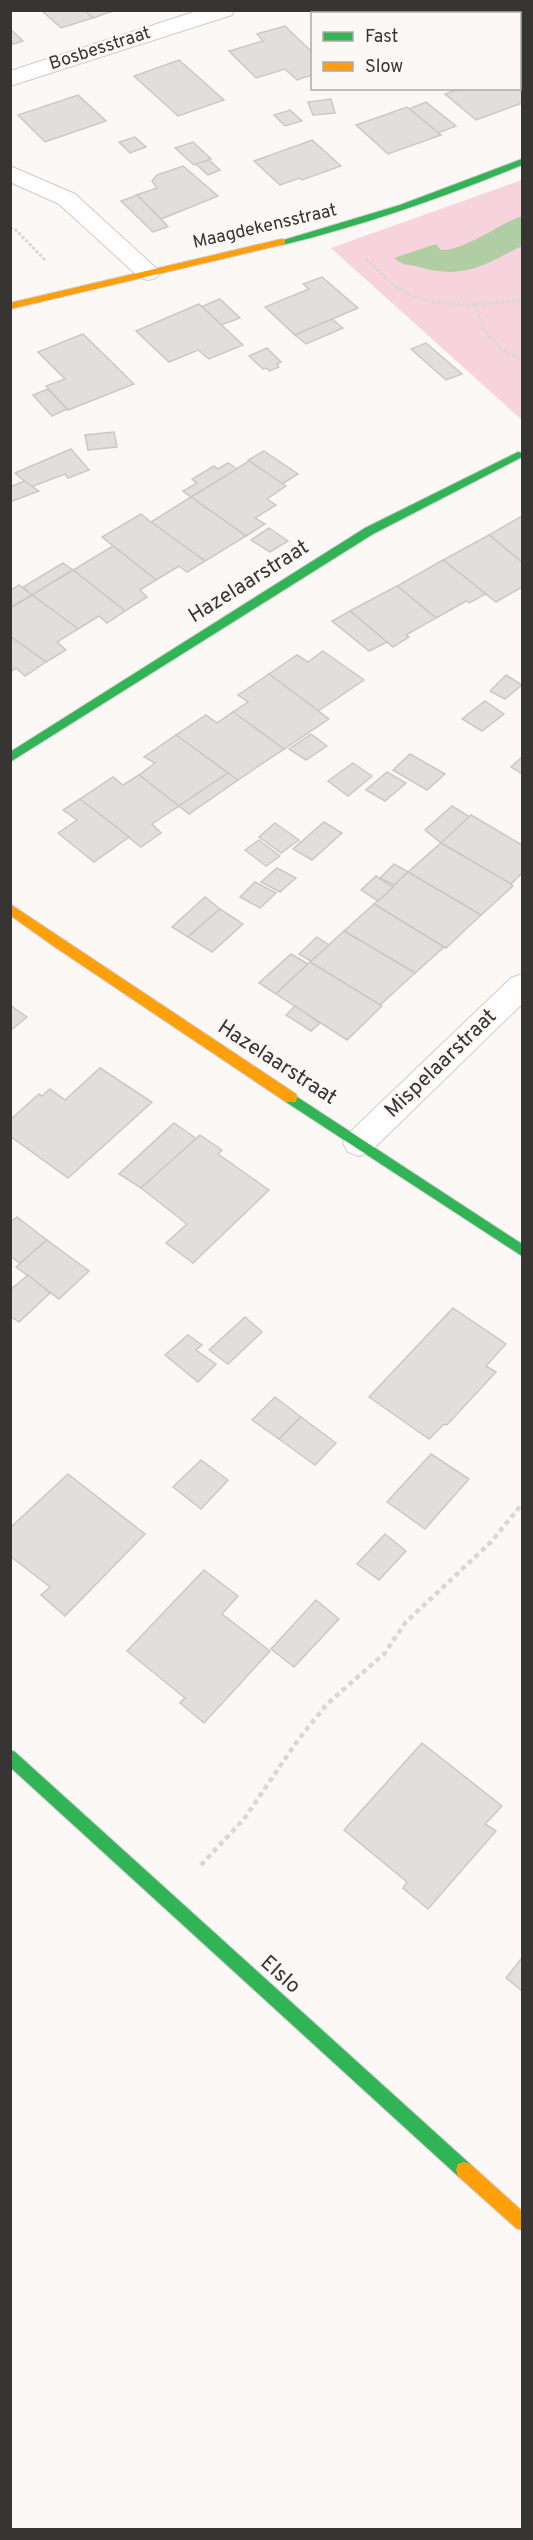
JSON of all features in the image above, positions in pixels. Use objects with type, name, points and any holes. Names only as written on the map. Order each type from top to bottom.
[{"type":"street","name":"Bosbesstraat","points":[[10,79],[109,45],[224,10]]},
{"type":"street","name":"Maagdekensstraat","points":[[10,306],[334,230],[430,199],[522,162]]},
{"type":"street","points":[[10,173],[68,199],[148,273]]},
{"type":"street","name":"Hazelaarstraat","points":[[10,758],[369,531],[518,455]]},
{"type":"street","name":"Hazelaarstraat","points":[[10,908],[56,942],[522,1251]]},
{"type":"street","name":"Mispelaarstraat","points":[[359,1143],[522,986]]},
{"type":"street","name":"Elslo","points":[[10,1757],[522,2222]]},
{"type":"path","points":[[334,230],[402,292],[431,301],[475,304],[522,300]]},
{"type":"path","points":[[475,304],[486,338],[522,360]]},
{"type":"path","points":[[167,1901],[244,1819],[298,1740],[327,1704],[385,1653],[405,1623],[491,1542],[522,1504]]},
{"type":"shaded area","points":[[522,180],[522,420],[331,248]]},
{"type":"shaded area","points":[[522,216],[522,246],[473,268],[462,271],[435,271],[403,264],[394,258],[436,244],[441,250],[460,246]]},
{"type":"building","points":[[41,10],[85,10],[93,18],[61,28]]},
{"type":"building","points":[[85,10],[116,10],[93,18]]},
{"type":"building","points":[[343,10],[406,10],[408,12],[338,12]]},
{"type":"building","points":[[285,26],[311,51],[311,75],[297,80],[285,69],[256,78],[229,51],[263,41],[257,34]]},
{"type":"building","points":[[10,29],[23,41],[10,45]]},
{"type":"building","points":[[179,60],[224,100],[178,116],[134,76]]},
{"type":"building","points":[[522,84],[522,103],[476,120],[445,94],[456,90],[521,90]]},
{"type":"building","points":[[78,95],[106,121],[45,142],[18,115]]},
{"type":"building","points":[[331,99],[335,113],[313,115],[308,102]]},
{"type":"building","points":[[426,102],[456,126],[438,133],[409,109]]},
{"type":"building","points":[[407,107],[441,135],[388,154],[356,125]]},
{"type":"building","points":[[290,110],[302,121],[285,126],[274,115]]},
{"type":"building","points":[[135,137],[146,147],[130,153],[119,142]]},
{"type":"building","points":[[312,140],[341,166],[280,185],[254,161]]},
{"type":"building","points":[[193,142],[211,159],[194,165],[175,148]]},
{"type":"building","points":[[209,160],[220,170],[208,175],[196,164]]},
{"type":"building","points":[[183,166],[218,196],[161,219],[136,195],[157,188],[152,181],[157,175]]},
{"type":"building","points":[[137,195],[168,227],[153,232],[121,201]]},
{"type":"building","points":[[322,277],[358,308],[295,335],[265,307],[309,289],[303,284]]},
{"type":"building","points":[[220,299],[240,318],[221,325],[201,307]]},
{"type":"building","points":[[199,304],[243,345],[209,359],[198,350],[169,362],[136,331]]},
{"type":"building","points":[[332,319],[343,328],[306,344],[295,335]]},
{"type":"building","points":[[83,334],[134,384],[68,410],[46,386],[65,379],[38,352]]},
{"type":"building","points":[[426,343],[462,374],[446,380],[411,349]]},
{"type":"building","points":[[267,348],[281,362],[277,364],[279,367],[269,371],[267,368],[263,369],[249,356]]},
{"type":"building","points":[[48,389],[67,409],[52,416],[33,395]]},
{"type":"building","points":[[114,432],[117,447],[88,450],[85,435]]},
{"type":"building","points":[[71,449],[89,470],[68,478],[65,474],[31,487],[15,473]]},
{"type":"building","points":[[264,451],[298,474],[282,484],[248,460]]},
{"type":"building","points":[[249,461],[286,486],[267,499],[276,505],[255,518],[265,524],[246,536],[191,497]]},
{"type":"building","points":[[228,463],[237,469],[191,497],[183,491],[197,483],[192,479],[214,466],[218,469]]},
{"type":"building","points":[[24,481],[39,491],[10,502],[10,487]]},
{"type":"building","points":[[191,497],[246,536],[205,561],[151,522]]},
{"type":"building","points":[[141,514],[205,561],[187,572],[179,566],[156,580],[102,537]]},
{"type":"building","points":[[522,516],[522,562],[489,535]]},
{"type":"building","points":[[269,528],[288,541],[270,552],[251,540]]},
{"type":"building","points":[[489,535],[522,562],[522,587],[496,602],[443,560]]},
{"type":"building","points":[[113,546],[156,580],[140,590],[147,597],[125,611],[73,570]]},
{"type":"building","points":[[443,560],[486,594],[469,603],[466,601],[436,618],[397,586]]},
{"type":"building","points":[[63,563],[73,570],[32,595],[23,587]]},
{"type":"building","points":[[73,570],[125,611],[107,623],[99,616],[78,629],[32,595]]},
{"type":"building","points":[[19,585],[32,595],[10,608],[10,591]]},
{"type":"building","points":[[397,586],[436,618],[406,635],[409,637],[393,647],[350,611]]},
{"type":"building","points":[[32,595],[78,629],[57,642],[66,650],[46,662],[10,636],[10,608]]},
{"type":"building","points":[[350,611],[387,642],[369,651],[332,621]]},
{"type":"building","points":[[10,636],[46,662],[25,676],[16,668],[10,672]]},
{"type":"building","points":[[323,651],[364,680],[318,711],[269,674],[297,655],[308,662]]},
{"type":"building","points":[[269,674],[329,719],[284,749],[233,712],[248,702],[238,695]]},
{"type":"building","points":[[506,675],[522,685],[505,699],[490,691]]},
{"type":"building","points":[[485,701],[504,714],[482,731],[462,719]]},
{"type":"building","points":[[233,712],[284,749],[238,780],[176,735],[206,715],[217,723]]},
{"type":"building","points":[[311,734],[327,746],[306,760],[289,749]]},
{"type":"building","points":[[176,735],[228,773],[179,806],[139,775],[155,763],[144,757]]},
{"type":"building","points":[[410,754],[445,774],[427,790],[393,770]]},
{"type":"building","points":[[522,757],[522,774],[511,767]]},
{"type":"building","points":[[353,763],[372,776],[348,796],[328,781]]},
{"type":"building","points":[[387,772],[406,783],[385,801],[366,790]]},
{"type":"building","points":[[228,773],[238,780],[189,814],[179,806]]},
{"type":"building","points":[[139,775],[179,806],[152,824],[161,833],[141,847],[80,799],[113,777],[123,785]]},
{"type":"building","points":[[80,799],[129,837],[94,862],[58,833],[77,820],[63,810]]},
{"type":"building","points":[[452,806],[470,817],[441,843],[425,830]]},
{"type":"building","points":[[471,815],[522,845],[522,873],[511,884],[441,843]]},
{"type":"building","points":[[324,822],[342,833],[312,860],[293,849]]},
{"type":"building","points":[[275,823],[299,840],[281,853],[259,837]]},
{"type":"building","points":[[259,840],[280,856],[266,866],[245,850]]},
{"type":"building","points":[[441,843],[513,886],[481,915],[408,872]]},
{"type":"building","points":[[394,864],[408,872],[394,885],[380,878]]},
{"type":"building","points":[[277,868],[296,878],[280,892],[261,882]]},
{"type":"building","points":[[408,872],[481,915],[446,948],[374,904]]},
{"type":"building","points":[[376,876],[393,887],[378,901],[361,890]]},
{"type":"building","points":[[255,882],[276,893],[260,908],[240,897]]},
{"type":"building","points":[[205,897],[220,909],[188,937],[172,927]]},
{"type":"building","points":[[374,904],[444,947],[415,973],[344,931]]},
{"type":"building","points":[[220,909],[243,924],[212,952],[188,937]]},
{"type":"building","points":[[344,931],[415,973],[380,1005],[310,962]]},
{"type":"building","points":[[317,937],[329,945],[311,961],[299,954]]},
{"type":"building","points":[[291,954],[308,964],[276,994],[259,983]]},
{"type":"building","points":[[310,962],[382,1006],[347,1040],[276,994]]},
{"type":"building","points":[[10,1005],[27,1017],[10,1031]]},
{"type":"building","points":[[295,1006],[320,1023],[311,1031],[286,1015]]},
{"type":"building","points":[[100,1068],[152,1102],[68,1178],[10,1136],[10,1120],[39,1094],[42,1096],[50,1089],[65,1100]]},
{"type":"building","points":[[174,1123],[197,1139],[141,1188],[119,1174]]},
{"type":"building","points":[[200,1135],[222,1150],[218,1154],[269,1190],[193,1263],[166,1243],[187,1224],[141,1188]]},
{"type":"building","points":[[17,1217],[47,1240],[20,1263],[10,1256],[10,1222]]},
{"type":"building","points":[[47,1240],[89,1271],[59,1299],[16,1267]]},
{"type":"building","points":[[28,1275],[50,1293],[19,1322],[10,1316],[10,1290]]},
{"type":"building","points":[[453,1308],[506,1344],[486,1366],[496,1372],[447,1425],[444,1424],[429,1439],[369,1397]]},
{"type":"building","points":[[245,1317],[262,1332],[228,1364],[209,1350]]},
{"type":"building","points":[[188,1335],[202,1345],[196,1350],[216,1364],[198,1382],[165,1355]]},
{"type":"building","points":[[275,1397],[301,1417],[279,1439],[252,1420]]},
{"type":"building","points":[[301,1417],[336,1443],[315,1465],[279,1439]]},
{"type":"building","points":[[431,1454],[469,1479],[425,1529],[387,1502]]},
{"type":"building","points":[[201,1460],[228,1480],[201,1509],[173,1487]]},
{"type":"building","points":[[68,1474],[145,1534],[65,1616],[41,1595],[50,1587],[10,1556],[10,1528]]},
{"type":"building","points":[[385,1534],[406,1551],[379,1580],[357,1564]]},
{"type":"building","points":[[204,1570],[238,1596],[222,1614],[270,1651],[204,1723],[180,1703],[185,1698],[127,1651]]},
{"type":"building","points":[[316,1600],[339,1619],[294,1667],[271,1649]]},
{"type":"building","points":[[422,1743],[502,1806],[485,1824],[496,1831],[428,1909],[403,1888],[407,1882],[344,1830]]},
{"type":"building","points":[[522,1958],[522,1991],[506,1978]]},
{"type":"traffic: fast","points":[[282,242],[404,207],[522,162]]},
{"type":"traffic: fast","points":[[10,758],[369,531],[518,455]]},
{"type":"traffic: fast","points":[[291,1098],[522,1251]]},
{"type":"traffic: fast","points":[[10,1757],[464,2170]]},
{"type":"traffic: slow","points":[[10,306],[282,242]]},
{"type":"traffic: slow","points":[[10,908],[56,942],[291,1098]]},
{"type":"traffic: slow","points":[[464,2170],[522,2222]]}]
